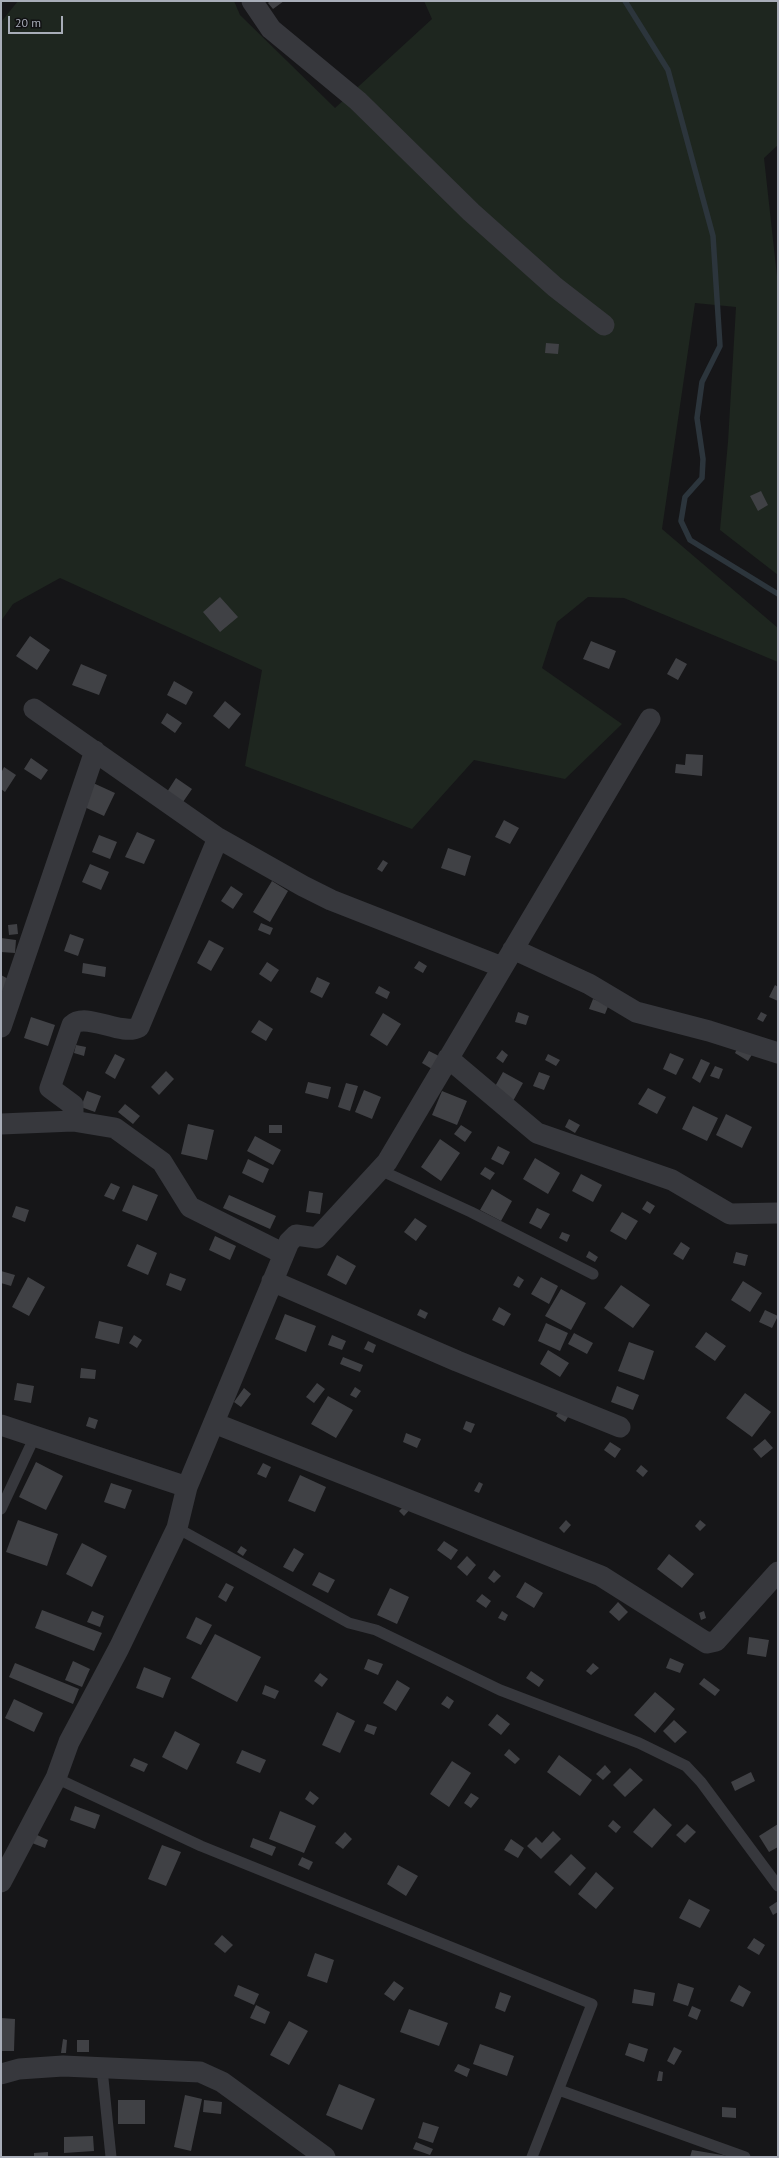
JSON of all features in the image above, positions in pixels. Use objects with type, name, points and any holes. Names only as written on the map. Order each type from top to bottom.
[{"type":"street","points":[[252,1],[271,30],[358,101],[471,212],[555,287],[604,326]]},
{"type":"street","points":[[34,709],[218,838],[332,900],[502,967]]},
{"type":"street","points":[[1,1882],[56,1778],[69,1742],[119,1648],[178,1528],[187,1487],[289,1242],[296,1235],[317,1238],[386,1162],[650,719]]},
{"type":"street","points":[[1,1027],[95,751]]},
{"type":"street","points":[[73,1121],[73,1105],[50,1088],[72,1025],[82,1020],[130,1030],[139,1027],[218,838]]},
{"type":"street","points":[[513,949],[589,984],[636,1012],[709,1031],[778,1053]]},
{"type":"street","points":[[448,1058],[537,1133],[672,1180],[730,1214],[778,1214]]},
{"type":"street","points":[[1,1124],[73,1121],[115,1128],[162,1162],[190,1207],[284,1254]]},
{"type":"street","points":[[272,1281],[457,1360],[620,1427]]},
{"type":"street","points":[[214,1423],[601,1576],[707,1643],[716,1641],[778,1572]]},
{"type":"street","points":[[1,1425],[187,1487]]},
{"type":"street","points":[[1,2074],[19,2069],[42,2066],[200,2072],[211,2076],[325,2157]]},
{"type":"lane","points":[[380,1170],[472,1212],[593,1274]]},
{"type":"lane","points":[[1,1509],[35,1436]]},
{"type":"lane","points":[[178,1528],[349,1623],[376,1630],[500,1690],[639,1743],[686,1766],[778,1886]]},
{"type":"lane","points":[[56,1778],[201,1846],[592,2004],[532,2157]]},
{"type":"lane","points":[[102,2068],[111,2157]]},
{"type":"lane","points":[[559,2090],[745,2157]]},
{"type":"shaded area","points":[[18,1],[234,1],[240,15],[335,108],[432,19],[424,1],[778,1],[778,145],[764,158],[778,285],[778,575],[720,530],[728,442],[736,307],[695,303],[662,529],[778,628],[778,662],[624,598],[588,597],[557,622],[542,668],[622,724],[565,779],[474,760],[412,829],[245,766],[262,670],[60,578],[13,604],[1,621],[1,22]]},
{"type":"building","points":[[270,1],[284,1],[273,9],[268,3]]},
{"type":"building","points":[[546,343],[559,344],[558,354],[545,353]]},
{"type":"building","points":[[761,491],[768,505],[758,511],[750,496]]},
{"type":"building","points":[[220,597],[238,617],[220,632],[203,612]]},
{"type":"building","points":[[30,636],[50,650],[37,670],[16,656]]},
{"type":"building","points":[[591,641],[616,651],[609,669],[583,659]]},
{"type":"building","points":[[676,658],[687,664],[678,680],[667,674]]},
{"type":"building","points":[[81,664],[107,675],[99,695],[72,685]]},
{"type":"building","points":[[174,681],[193,692],[186,705],[167,695]]},
{"type":"building","points":[[225,701],[241,714],[229,729],[213,716]]},
{"type":"building","points":[[167,713],[182,723],[175,733],[161,723]]},
{"type":"building","points":[[686,754],[703,755],[702,776],[675,773],[676,764],[685,765]]},
{"type":"building","points":[[31,758],[48,770],[41,780],[24,769]]},
{"type":"building","points":[[4,767],[16,775],[5,792],[1,789],[1,773]]},
{"type":"building","points":[[176,778],[192,789],[183,802],[167,792]]},
{"type":"building","points":[[91,782],[115,793],[104,816],[80,805]]},
{"type":"building","points":[[504,820],[519,828],[510,844],[495,837]]},
{"type":"building","points":[[137,832],[155,840],[144,864],[125,857]]},
{"type":"building","points":[[99,835],[117,842],[110,859],[92,852]]},
{"type":"building","points":[[448,848],[471,856],[465,876],[441,868]]},
{"type":"building","points":[[383,860],[388,863],[382,872],[377,869]]},
{"type":"building","points":[[90,864],[109,872],[101,890],[82,882]]},
{"type":"building","points":[[272,881],[288,891],[270,922],[253,912]]},
{"type":"building","points":[[231,886],[243,894],[233,909],[221,901]]},
{"type":"building","points":[[261,923],[273,928],[270,935],[258,930]]},
{"type":"building","points":[[17,924],[18,934],[9,935],[8,925]]},
{"type":"building","points":[[70,934],[84,939],[78,956],[64,951]]},
{"type":"building","points":[[1,938],[16,940],[15,953],[1,952]]},
{"type":"building","points":[[209,940],[224,948],[211,971],[197,963]]},
{"type":"building","points":[[419,961],[427,966],[423,973],[414,968]]},
{"type":"building","points":[[267,962],[279,970],[271,982],[259,974]]},
{"type":"building","points":[[83,963],[106,967],[105,977],[82,973]]},
{"type":"building","points":[[1,975],[10,980],[1,996]]},
{"type":"building","points":[[317,977],[330,983],[322,998],[310,992]]},
{"type":"building","points":[[775,985],[778,987],[778,1001],[769,997]]},
{"type":"building","points":[[379,986],[390,992],[387,999],[375,993]]},
{"type":"building","points":[[593,999],[609,1004],[605,1014],[589,1009]]},
{"type":"building","points":[[518,1012],[529,1016],[526,1025],[515,1022]]},
{"type":"building","points":[[761,1012],[767,1015],[763,1022],[757,1019]]},
{"type":"building","points":[[383,1013],[401,1024],[387,1046],[370,1035]]},
{"type":"building","points":[[31,1017],[55,1025],[48,1046],[24,1038]]},
{"type":"building","points":[[259,1020],[273,1029],[266,1041],[251,1032]]},
{"type":"building","points":[[76,1045],[86,1047],[84,1056],[74,1053]]},
{"type":"building","points":[[739,1045],[753,1053],[748,1061],[735,1053]]},
{"type":"building","points":[[502,1050],[508,1055],[503,1063],[496,1058]]},
{"type":"building","points":[[429,1051],[439,1056],[432,1069],[422,1063]]},
{"type":"building","points":[[670,1053],[684,1059],[676,1075],[663,1069]]},
{"type":"building","points":[[115,1054],[125,1059],[115,1079],[105,1073]]},
{"type":"building","points":[[548,1054],[560,1060],[556,1066],[545,1060]]},
{"type":"building","points":[[701,1059],[710,1063],[700,1083],[692,1078]]},
{"type":"building","points":[[715,1066],[723,1069],[719,1079],[710,1076]]},
{"type":"building","points":[[166,1071],[174,1079],[159,1095],[151,1087]]},
{"type":"building","points":[[503,1072],[523,1083],[513,1101],[493,1090]]},
{"type":"building","points":[[539,1072],[550,1076],[544,1090],[533,1086]]},
{"type":"building","points":[[308,1082],[331,1087],[328,1099],[305,1093]]},
{"type":"building","points":[[346,1083],[358,1086],[350,1111],[338,1107]]},
{"type":"building","points":[[648,1088],[666,1097],[657,1114],[638,1104]]},
{"type":"building","points":[[364,1090],[381,1097],[372,1119],[355,1112]]},
{"type":"building","points":[[87,1091],[101,1096],[95,1112],[81,1107]]},
{"type":"building","points":[[442,1091],[467,1101],[457,1125],[432,1115]]},
{"type":"building","points":[[125,1104],[140,1116],[133,1124],[118,1112]]},
{"type":"building","points":[[693,1106],[718,1118],[707,1141],[682,1129]]},
{"type":"building","points":[[726,1114],[752,1127],[742,1148],[716,1135]]},
{"type":"building","points":[[569,1119],[580,1125],[575,1133],[565,1127]]},
{"type":"building","points":[[188,1124],[214,1130],[207,1160],[181,1154]]},
{"type":"building","points":[[269,1125],[282,1125],[282,1133],[269,1133]]},
{"type":"building","points":[[461,1125],[472,1132],[465,1142],[454,1134]]},
{"type":"building","points":[[255,1136],[281,1150],[273,1165],[247,1151]]},
{"type":"building","points":[[440,1139],[460,1153],[441,1181],[421,1167]]},
{"type":"building","points":[[498,1146],[510,1152],[503,1165],[491,1159]]},
{"type":"building","points":[[535,1158],[560,1173],[548,1194],[523,1179]]},
{"type":"building","points":[[248,1159],[269,1169],[263,1183],[242,1173]]},
{"type":"building","points":[[485,1167],[495,1173],[490,1180],[480,1174]]},
{"type":"building","points":[[581,1174],[602,1185],[593,1202],[572,1191]]},
{"type":"building","points":[[111,1183],[120,1187],[114,1200],[104,1196]]},
{"type":"building","points":[[133,1185],[158,1195],[147,1221],[122,1211]]},
{"type":"building","points":[[492,1189],[512,1201],[501,1221],[480,1210]]},
{"type":"building","points":[[309,1191],[323,1193],[320,1214],[306,1212]]},
{"type":"building","points":[[229,1195],[276,1216],[270,1229],[223,1208]]},
{"type":"building","points":[[647,1201],[655,1206],[650,1214],[642,1209]]},
{"type":"building","points":[[16,1206],[29,1210],[25,1222],[12,1217]]},
{"type":"building","points":[[537,1208],[550,1214],[541,1229],[529,1223]]},
{"type":"building","points":[[622,1212],[638,1221],[626,1240],[610,1231]]},
{"type":"building","points":[[415,1218],[427,1226],[416,1241],[404,1232]]},
{"type":"building","points":[[562,1232],[570,1235],[567,1242],[559,1238]]},
{"type":"building","points":[[215,1236],[236,1246],[230,1260],[209,1250]]},
{"type":"building","points":[[681,1242],[690,1248],[683,1260],[673,1254]]},
{"type":"building","points":[[137,1244],[157,1253],[148,1275],[127,1266]]},
{"type":"building","points":[[589,1251],[598,1257],[595,1262],[586,1257]]},
{"type":"building","points":[[736,1252],[748,1255],[745,1266],[733,1263]]},
{"type":"building","points":[[337,1255],[356,1266],[346,1285],[327,1275]]},
{"type":"building","points":[[1,1271],[15,1275],[11,1286],[1,1283]]},
{"type":"building","points":[[170,1273],[186,1279],[181,1291],[166,1285]]},
{"type":"building","points":[[518,1276],[524,1280],[519,1288],[513,1285]]},
{"type":"building","points":[[28,1277],[45,1287],[29,1316],[12,1307]]},
{"type":"building","points":[[541,1277],[558,1286],[549,1304],[531,1294]]},
{"type":"building","points":[[743,1281],[762,1293],[750,1312],[731,1300]]},
{"type":"building","points":[[621,1285],[650,1305],[633,1328],[604,1308]]},
{"type":"building","points":[[561,1289],[586,1303],[571,1330],[545,1316]]},
{"type":"building","points":[[499,1307],[511,1314],[504,1326],[492,1320]]},
{"type":"building","points":[[420,1309],[428,1313],[425,1319],[417,1315]]},
{"type":"building","points":[[765,1310],[778,1316],[772,1328],[759,1322]]},
{"type":"building","points":[[285,1314],[316,1326],[306,1352],[275,1339]]},
{"type":"building","points":[[99,1321],[123,1327],[119,1344],[95,1338]]},
{"type":"building","points":[[546,1323],[568,1333],[560,1351],[538,1341]]},
{"type":"building","points":[[706,1332],[726,1346],[715,1361],[695,1347]]},
{"type":"building","points":[[574,1333],[593,1343],[587,1354],[568,1344]]},
{"type":"building","points":[[134,1335],[142,1340],[137,1348],[129,1343]]},
{"type":"building","points":[[332,1335],[346,1341],[342,1350],[328,1345]]},
{"type":"building","points":[[368,1341],[376,1345],[373,1353],[364,1349]]},
{"type":"building","points":[[629,1342],[654,1351],[644,1380],[618,1371]]},
{"type":"building","points":[[548,1350],[569,1363],[560,1377],[540,1364]]},
{"type":"building","points":[[343,1357],[363,1365],[360,1372],[340,1364]]},
{"type":"building","points":[[81,1368],[96,1370],[95,1379],[80,1378]]},
{"type":"building","points":[[17,1383],[34,1386],[31,1403],[14,1400]]},
{"type":"building","points":[[317,1383],[325,1389],[314,1403],[306,1397]]},
{"type":"building","points":[[617,1386],[639,1395],[633,1410],[611,1402]]},
{"type":"building","points":[[355,1387],[361,1391],[356,1398],[350,1395]]},
{"type":"building","points":[[244,1388],[251,1394],[241,1407],[234,1402]]},
{"type":"building","points":[[745,1393],[771,1412],[752,1437],[726,1418]]},
{"type":"building","points":[[328,1396],[353,1410],[336,1438],[311,1424]]},
{"type":"building","points":[[562,1406],[571,1412],[565,1422],[556,1416]]},
{"type":"building","points":[[89,1417],[98,1420],[95,1429],[86,1426]]},
{"type":"building","points":[[466,1421],[475,1424],[471,1433],[463,1429]]},
{"type":"building","points":[[406,1433],[421,1439],[417,1448],[403,1442]]},
{"type":"building","points":[[765,1439],[773,1448],[761,1458],[753,1449]]},
{"type":"building","points":[[610,1442],[621,1449],[615,1458],[604,1450]]},
{"type":"building","points":[[36,1462],[63,1476],[46,1510],[19,1497]]},
{"type":"building","points":[[263,1463],[271,1467],[266,1478],[257,1474]]},
{"type":"building","points":[[641,1465],[648,1471],[643,1477],[636,1471]]},
{"type":"building","points":[[300,1475],[326,1487],[315,1512],[288,1501]]},
{"type":"building","points":[[479,1482],[483,1484],[479,1493],[474,1491]]},
{"type":"building","points":[[111,1483],[132,1490],[125,1509],[104,1502]]},
{"type":"building","points":[[408,1502],[412,1507],[404,1516],[399,1511]]},
{"type":"building","points":[[18,1520],[58,1534],[47,1566],[6,1552]]},
{"type":"building","points":[[566,1520],[571,1525],[564,1533],[559,1528]]},
{"type":"building","points":[[700,1520],[706,1525],[700,1531],[695,1526]]},
{"type":"building","points":[[444,1541],[458,1550],[451,1560],[437,1550]]},
{"type":"building","points":[[82,1543],[107,1556],[92,1587],[66,1574]]},
{"type":"building","points":[[241,1546],[247,1550],[243,1556],[237,1552]]},
{"type":"building","points":[[294,1548],[304,1554],[293,1572],[283,1567]]},
{"type":"building","points":[[669,1554],[694,1574],[682,1588],[657,1569]]},
{"type":"building","points":[[467,1556],[476,1565],[467,1576],[457,1567]]},
{"type":"building","points":[[494,1570],[501,1576],[494,1583],[488,1578]]},
{"type":"building","points":[[319,1572],[335,1580],[328,1593],[312,1585]]},
{"type":"building","points":[[525,1582],[543,1593],[534,1608],[516,1597]]},
{"type":"building","points":[[226,1583],[234,1587],[226,1602],[218,1597]]},
{"type":"building","points":[[390,1588],[409,1597],[397,1624],[377,1615]]},
{"type":"building","points":[[482,1594],[491,1601],[486,1608],[476,1601]]},
{"type":"building","points":[[618,1602],[628,1612],[619,1621],[609,1612]]},
{"type":"building","points":[[42,1610],[102,1633],[94,1651],[35,1628]]},
{"type":"building","points":[[92,1611],[104,1616],[100,1627],[87,1622]]},
{"type":"building","points":[[502,1611],[508,1615],[505,1621],[498,1618]]},
{"type":"building","points":[[704,1611],[706,1618],[701,1620],[699,1613]]},
{"type":"building","points":[[196,1617],[212,1625],[201,1645],[186,1638]]},
{"type":"building","points":[[215,1634],[261,1657],[237,1702],[191,1678]]},
{"type":"building","points":[[749,1637],[769,1640],[766,1657],[747,1654]]},
{"type":"building","points":[[670,1658],[684,1664],[680,1673],[666,1668]]},
{"type":"building","points":[[368,1659],[383,1664],[378,1675],[364,1669]]},
{"type":"building","points":[[73,1661],[90,1669],[82,1687],[65,1680]]},
{"type":"building","points":[[15,1663],[79,1689],[73,1704],[9,1677]]},
{"type":"building","points":[[593,1663],[599,1668],[591,1675],[586,1671]]},
{"type":"building","points":[[144,1667],[171,1678],[163,1698],[136,1688]]},
{"type":"building","points":[[531,1671],[544,1680],[539,1687],[526,1678]]},
{"type":"building","points":[[320,1673],[328,1679],[322,1687],[314,1681]]},
{"type":"building","points":[[704,1678],[720,1690],[715,1696],[699,1684]]},
{"type":"building","points":[[397,1680],[410,1688],[396,1711],[383,1703]]},
{"type":"building","points":[[265,1685],[279,1691],[275,1699],[262,1694]]},
{"type":"building","points":[[655,1692],[675,1709],[655,1733],[634,1715]]},
{"type":"building","points":[[447,1696],[454,1701],[449,1709],[441,1704]]},
{"type":"building","points":[[14,1699],[43,1713],[34,1732],[5,1718]]},
{"type":"building","points":[[337,1712],[355,1721],[340,1753],[322,1745]]},
{"type":"building","points":[[497,1714],[510,1724],[501,1735],[488,1725]]},
{"type":"building","points":[[674,1720],[687,1732],[675,1743],[663,1731]]},
{"type":"building","points":[[367,1724],[377,1727],[374,1735],[364,1731]]},
{"type":"building","points":[[175,1731],[200,1744],[187,1770],[162,1757]]},
{"type":"building","points":[[509,1749],[520,1759],[515,1764],[504,1755]]},
{"type":"building","points":[[242,1750],[266,1760],[260,1773],[236,1763]]},
{"type":"building","points":[[559,1755],[592,1780],[580,1796],[547,1772]]},
{"type":"building","points":[[134,1758],[148,1764],[144,1772],[130,1766]]},
{"type":"building","points":[[452,1761],[471,1773],[449,1807],[430,1794]]},
{"type":"building","points":[[605,1765],[611,1772],[603,1780],[596,1774]]},
{"type":"building","points":[[630,1768],[643,1780],[625,1797],[613,1785]]},
{"type":"building","points":[[751,1772],[755,1781],[735,1791],[731,1782]]},
{"type":"building","points":[[310,1791],[319,1798],[313,1805],[305,1799]]},
{"type":"building","points":[[471,1793],[479,1798],[471,1808],[464,1803]]},
{"type":"building","points":[[75,1806],[100,1815],[95,1829],[70,1820]]},
{"type":"building","points":[[654,1808],[672,1825],[652,1848],[633,1832]]},
{"type":"building","points":[[280,1811],[316,1826],[304,1853],[269,1839]]},
{"type":"building","points":[[613,1820],[621,1827],[616,1833],[608,1826]]},
{"type":"building","points":[[687,1824],[696,1832],[685,1843],[676,1835]]},
{"type":"building","points":[[778,1824],[778,1847],[769,1852],[759,1836]]},
{"type":"building","points":[[553,1831],[561,1839],[541,1859],[527,1846],[536,1837],[542,1843]]},
{"type":"building","points":[[345,1832],[352,1839],[343,1849],[335,1843]]},
{"type":"building","points":[[35,1834],[48,1840],[45,1848],[32,1843]]},
{"type":"building","points":[[253,1838],[276,1847],[272,1856],[250,1847]]},
{"type":"building","points":[[511,1839],[524,1848],[518,1858],[504,1850]]},
{"type":"building","points":[[162,1845],[181,1852],[166,1886],[148,1879]]},
{"type":"building","points":[[571,1854],[586,1868],[570,1886],[554,1872]]},
{"type":"building","points":[[302,1857],[313,1862],[309,1870],[298,1865]]},
{"type":"building","points":[[398,1865],[418,1876],[406,1896],[387,1884]]},
{"type":"building","points":[[596,1872],[614,1888],[596,1909],[578,1894]]},
{"type":"building","points":[[689,1899],[710,1910],[700,1928],[679,1918]]},
{"type":"building","points":[[778,1901],[778,1912],[773,1915],[769,1907]]},
{"type":"building","points":[[222,1935],[233,1945],[225,1953],[214,1944]]},
{"type":"building","points":[[754,1938],[765,1945],[759,1955],[747,1948]]},
{"type":"building","points":[[315,1953],[334,1960],[327,1983],[307,1976]]},
{"type":"building","points":[[394,1981],[404,1988],[394,2001],[384,1994]]},
{"type":"building","points":[[678,1983],[694,1988],[688,2006],[673,2001]]},
{"type":"building","points":[[238,1985],[259,1994],[254,2005],[234,1996]]},
{"type":"building","points":[[739,1985],[751,1992],[743,2007],[730,2001]]},
{"type":"building","points":[[634,1989],[655,1993],[653,2006],[632,2003]]},
{"type":"building","points":[[500,1992],[511,1996],[505,2012],[495,2008]]},
{"type":"building","points":[[256,2005],[270,2012],[265,2024],[250,2018]]},
{"type":"building","points":[[692,2006],[701,2010],[697,2020],[688,2016]]},
{"type":"building","points":[[409,2009],[448,2023],[439,2046],[400,2032]]},
{"type":"building","points":[[1,2018],[15,2019],[14,2051],[1,2051]]},
{"type":"building","points":[[289,2021],[308,2031],[289,2065],[270,2055]]},
{"type":"building","points":[[63,2039],[67,2040],[66,2053],[61,2053]]},
{"type":"building","points":[[77,2040],[89,2040],[89,2052],[77,2052]]},
{"type":"building","points":[[629,2043],[648,2049],[644,2062],[625,2055]]},
{"type":"building","points":[[480,2044],[514,2056],[507,2076],[473,2064]]},
{"type":"building","points":[[674,2047],[682,2051],[674,2065],[667,2061]]},
{"type":"building","points":[[458,2064],[470,2069],[467,2077],[454,2071]]},
{"type":"building","points":[[659,2071],[663,2072],[662,2081],[657,2081]]},
{"type":"building","points":[[339,2084],[375,2099],[362,2130],[326,2115]]},
{"type":"building","points":[[185,2095],[202,2099],[191,2151],[174,2147]]},
{"type":"building","points":[[118,2100],[145,2100],[145,2124],[118,2124]]},
{"type":"building","points":[[204,2100],[222,2102],[221,2114],[203,2112]]},
{"type":"building","points":[[722,2107],[736,2108],[736,2118],[722,2117]]},
{"type":"building","points":[[423,2122],[439,2127],[433,2143],[418,2138]]},
{"type":"building","points":[[93,2136],[94,2151],[64,2153],[64,2137]]},
{"type":"building","points":[[416,2142],[433,2149],[430,2155],[413,2149]]},
{"type":"building","points":[[692,2150],[728,2156],[728,2157],[690,2157]]},
{"type":"building","points":[[48,2152],[48,2157],[34,2157],[34,2153]]},
{"type":"waterway","points":[[625,1],[668,70],[713,236],[720,346],[702,382],[697,418],[703,459],[702,478],[685,497],[681,521],[690,540],[778,594]]}]
